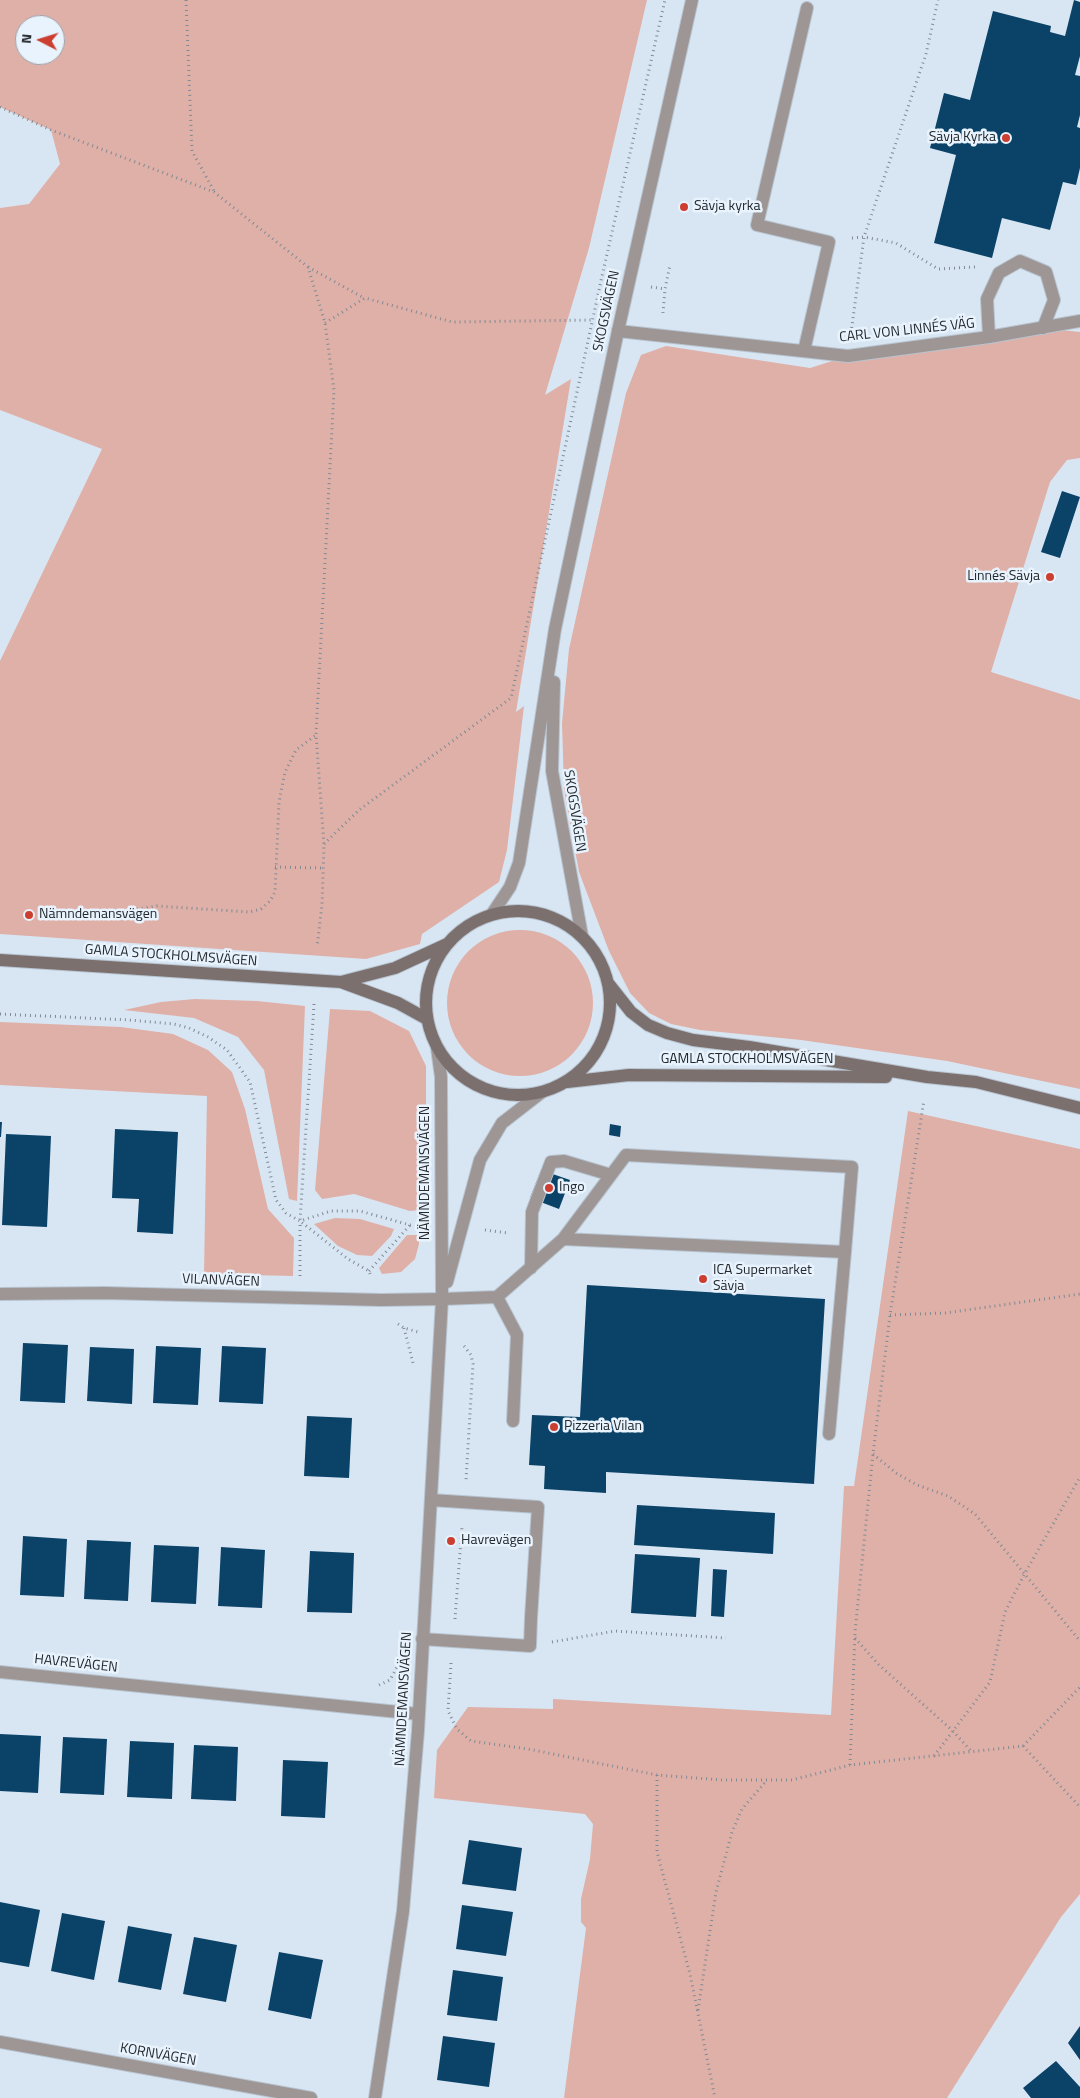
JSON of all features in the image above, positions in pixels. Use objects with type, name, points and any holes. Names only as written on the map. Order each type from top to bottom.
[{"type":"main road","points":[[517,910],[545,914],[582,936],[597,954],[608,983],[607,1027],[592,1058],[567,1082],[542,1092],[507,1095],[477,1086],[452,1068],[437,1048],[427,1018],[426,990],[447,944],[460,931],[492,914],[517,910]]},
{"type":"main road","name":"GAMLA STOCKHOLMSVÄGEN","points":[[341,982],[395,968],[447,944]]},
{"type":"main road","name":"GAMLA STOCKHOLMSVÄGEN","points":[[0,960],[341,982],[398,1003],[427,1018]]},
{"type":"main road","name":"GAMLA STOCKHOLMSVÄGEN","points":[[608,983],[631,1012],[648,1025],[667,1033],[693,1040],[749,1047],[927,1077],[976,1082],[1080,1108]]},
{"type":"main road","name":"GAMLA STOCKHOLMSVÄGEN","points":[[567,1082],[628,1075],[927,1077]]},
{"type":"street","name":"SKOGSVÄGEN","points":[[492,914],[510,887],[519,863],[555,629],[618,331],[692,0]]},
{"type":"street","points":[[804,351],[829,242],[757,225],[807,8]]},
{"type":"street","points":[[989,337],[986,298],[999,273],[1020,261],[1046,272],[1054,300],[1043,328]]},
{"type":"street","name":"CARL VON LINNÉS VÄG","points":[[618,331],[848,356],[989,337],[1080,321]]},
{"type":"street","name":"SKOGSVÄGEN","points":[[555,629],[552,771],[582,936]]},
{"type":"street","name":"NÄMNDEMANSVÄGEN","points":[[375,2098],[403,1911],[418,1714],[442,1299],[441,1077],[437,1048]]},
{"type":"street","name":"NÄMNDEMANSVÄGEN","points":[[442,1299],[480,1160],[502,1124],[542,1092]]},
{"type":"street","points":[[514,1421],[517,1335],[497,1297],[564,1239],[626,1155],[852,1167],[829,1434]]},
{"type":"street","points":[[531,1268],[532,1212],[551,1162],[564,1161],[611,1175]]},
{"type":"street","points":[[564,1239],[845,1252]]},
{"type":"street","name":"VILANVÄGEN","points":[[0,1294],[105,1293],[382,1300],[497,1297]]},
{"type":"street","points":[[422,1639],[530,1646],[538,1507],[430,1500]]},
{"type":"street","name":"HAVREVÄGEN","points":[[0,1672],[418,1714]]},
{"type":"street","name":"KORNVÄGEN","points":[[0,2042],[311,2098]]},
{"type":"path","points":[[186,0],[192,151],[214,192]]},
{"type":"path","points":[[324,845],[359,810],[511,698],[593,319],[665,0]]},
{"type":"path","points":[[848,356],[864,237],[926,54],[938,0]]},
{"type":"path","points":[[0,107],[51,130],[214,192],[308,268],[364,298],[452,322],[593,319],[618,331]]},
{"type":"path","points":[[829,242],[864,237],[896,243],[938,269],[982,267],[999,273]]},
{"type":"path","points":[[308,268],[325,323],[334,390],[316,734],[324,845],[322,905],[317,947]]},
{"type":"path","points":[[325,323],[364,298]]},
{"type":"path","points":[[114,919],[132,910],[157,906],[249,912],[261,909],[270,901],[275,892],[279,802],[285,772],[296,750],[316,734]]},
{"type":"path","points":[[275,867],[322,868]]},
{"type":"path","points":[[300,1298],[300,1221],[314,1004]]},
{"type":"path","points":[[0,1014],[174,1024],[190,1028],[227,1050],[250,1082],[276,1200],[286,1213],[300,1221],[348,1260],[369,1271],[389,1317],[404,1328],[464,1346],[471,1355],[473,1364],[448,1712],[457,1729],[471,1741],[528,1749],[657,1775],[722,1780],[792,1780],[850,1765],[1023,1746],[1080,1686]]},
{"type":"path","points":[[850,1765],[855,1638],[873,1454],[890,1315],[927,1077]]},
{"type":"path","points":[[300,1221],[331,1211],[360,1211],[410,1225],[442,1225]]},
{"type":"path","points":[[369,1271],[410,1225]]},
{"type":"path","points":[[462,1227],[531,1236]]},
{"type":"path","points":[[890,1315],[945,1312],[1080,1294]]},
{"type":"path","points":[[873,1454],[896,1474],[917,1485],[948,1496],[975,1514],[1080,1641]]},
{"type":"path","points":[[934,1756],[990,1682],[1005,1612],[1080,1477]]},
{"type":"path","points":[[451,1533],[461,1533]]},
{"type":"path","points":[[448,1592],[457,1592]]},
{"type":"path","points":[[530,1646],[615,1631],[726,1638]]},
{"type":"path","points":[[855,1638],[879,1665],[953,1731],[972,1752]]},
{"type":"path","points":[[377,1686],[390,1680],[399,1663]]},
{"type":"path","points":[[1023,1746],[1080,1808]]},
{"type":"path","points":[[657,1775],[657,1852],[690,1974],[715,2098]]},
{"type":"path","points":[[698,2014],[716,1892],[732,1832],[742,1810],[767,1780]]},
{"type":"shaded area","points":[[0,0],[647,0],[589,248],[545,395],[571,379],[516,712],[524,706],[507,850],[499,882],[422,934],[420,944],[366,959],[0,934],[0,661],[102,449],[0,410],[0,208],[29,204],[60,164],[51,130],[0,107]]},
{"type":"shaded area","points":[[1043,328],[1080,332],[1080,458],[1067,460],[1050,482],[991,672],[1080,700],[1080,1089],[947,1061],[801,1040],[700,1030],[671,1024],[649,1013],[630,993],[609,951],[579,872],[564,789],[562,723],[569,649],[626,393],[641,355],[666,346],[810,368],[848,356]]},
{"type":"shaded area","points":[[520,930],[548,935],[572,951],[588,975],[593,1003],[588,1031],[572,1055],[548,1071],[520,1076],[492,1071],[468,1055],[452,1031],[447,1003],[452,975],[468,951],[492,935]]},
{"type":"shaded area","points":[[195,999],[257,1001],[305,1006],[297,1201],[289,1199],[264,1070],[238,1037],[194,1018],[124,1010],[161,1002]]},
{"type":"shaded area","points":[[330,1009],[370,1011],[409,1031],[426,1066],[426,1201],[420,1210],[410,1211],[354,1194],[322,1199],[315,1190]]},
{"type":"shaded area","points":[[0,1022],[121,1027],[173,1034],[208,1050],[232,1072],[245,1109],[268,1209],[294,1238],[293,1276],[204,1274],[207,1096],[0,1085]]},
{"type":"shaded area","points":[[908,1111],[1080,1149],[1080,1894],[1061,1917],[947,2098],[564,2098],[586,1928],[581,1922],[581,1899],[590,1859],[593,1824],[585,1814],[434,1798],[437,1750],[468,1707],[553,1709],[553,1699],[831,1715],[844,1486],[854,1486]]},
{"type":"shaded area","points":[[335,1218],[360,1219],[394,1229],[391,1236],[372,1256],[357,1255],[338,1246],[314,1224]]},
{"type":"shaded area","points":[[407,1235],[419,1235],[415,1259],[401,1272],[382,1274],[379,1268]]},
{"type":"building","name":"Sävja Kyrka","points":[[1074,0],[1080,2],[1080,56],[1075,75],[1080,76],[1080,115],[1077,127],[1080,128],[1080,168],[1076,185],[1063,182],[1050,230],[1002,218],[992,258],[934,243],[956,155],[930,148],[944,93],[970,100],[993,11],[1051,26],[1050,32],[1065,36]]},
{"type":"building","points":[[1062,491],[1080,497],[1060,558],[1041,552]]},
{"type":"building","points":[[0,1122],[2,1122],[1,1137],[0,1137]]},
{"type":"building","points":[[610,1124],[621,1126],[620,1137],[609,1135]]},
{"type":"building","points":[[115,1129],[178,1132],[173,1234],[137,1232],[139,1199],[112,1198]]},
{"type":"building","points":[[6,1134],[51,1136],[47,1227],[2,1225]]},
{"type":"building","points":[[541,1170],[570,1180],[559,1209],[530,1198]]},
{"type":"building","points":[[587,1285],[825,1299],[814,1484],[606,1472],[606,1493],[544,1489],[545,1466],[529,1465],[532,1415],[580,1417]]},
{"type":"building","points":[[23,1343],[68,1345],[65,1403],[20,1401]]},
{"type":"building","points":[[156,1346],[201,1348],[198,1405],[153,1403]]},
{"type":"building","points":[[222,1346],[266,1348],[263,1404],[219,1402]]},
{"type":"building","points":[[90,1347],[134,1349],[132,1404],[87,1401]]},
{"type":"building","points":[[307,1416],[352,1418],[349,1478],[304,1476]]},
{"type":"building","points":[[637,1505],[775,1513],[773,1554],[634,1545]]},
{"type":"building","points":[[23,1536],[67,1539],[64,1597],[20,1595]]},
{"type":"building","points":[[87,1540],[131,1542],[128,1601],[84,1599]]},
{"type":"building","points":[[154,1545],[199,1547],[196,1604],[151,1602]]},
{"type":"building","points":[[221,1547],[265,1550],[262,1608],[218,1606]]},
{"type":"building","points":[[310,1551],[354,1553],[352,1613],[307,1612]]},
{"type":"building","points":[[635,1554],[700,1558],[696,1617],[631,1613]]},
{"type":"building","points":[[713,1569],[727,1570],[724,1617],[711,1616]]},
{"type":"building","points":[[0,1734],[41,1736],[38,1793],[0,1791]]},
{"type":"building","points":[[63,1737],[107,1739],[104,1795],[60,1793]]},
{"type":"building","points":[[130,1741],[174,1743],[172,1799],[127,1797]]},
{"type":"building","points":[[194,1745],[238,1747],[236,1801],[191,1799]]},
{"type":"building","points":[[283,1760],[328,1762],[325,1818],[281,1816]]},
{"type":"building","points":[[469,1840],[522,1848],[516,1891],[462,1884]]},
{"type":"building","points":[[0,1902],[40,1910],[29,1967],[0,1962]]},
{"type":"building","points":[[462,1905],[513,1912],[506,1956],[456,1949]]},
{"type":"building","points":[[62,1913],[105,1921],[94,1980],[51,1971]]},
{"type":"building","points":[[128,1926],[172,1934],[161,1990],[118,1982]]},
{"type":"building","points":[[194,1937],[237,1945],[226,2002],[183,1994]]},
{"type":"building","points":[[279,1952],[323,1960],[311,2019],[268,2010]]},
{"type":"building","points":[[453,1970],[503,1977],[497,2021],[447,2015]]},
{"type":"building","points":[[1080,2026],[1080,2060],[1068,2043]]},
{"type":"building","points":[[443,2036],[495,2043],[489,2087],[437,2080]]},
{"type":"building","points":[[1056,2061],[1080,2087],[1080,2098],[1031,2098],[1023,2088]]},
{"type":"place","name":"Sävja Kyrka","points":[[1006,138]]},
{"type":"place","name":"Sävja kyrka","points":[[684,207]]},
{"type":"place","name":"Linnés Sävja","points":[[1050,577]]},
{"type":"place","name":"Nämndemansvägen","points":[[29,915]]},
{"type":"place","name":"Ingo","points":[[549,1188]]},
{"type":"place","name":"ICA Supermarket Sävja","points":[[703,1279]]},
{"type":"place","name":"Pizzeria Vilan","points":[[554,1427]]},
{"type":"place","name":"Havrevägen","points":[[451,1541]]}]
